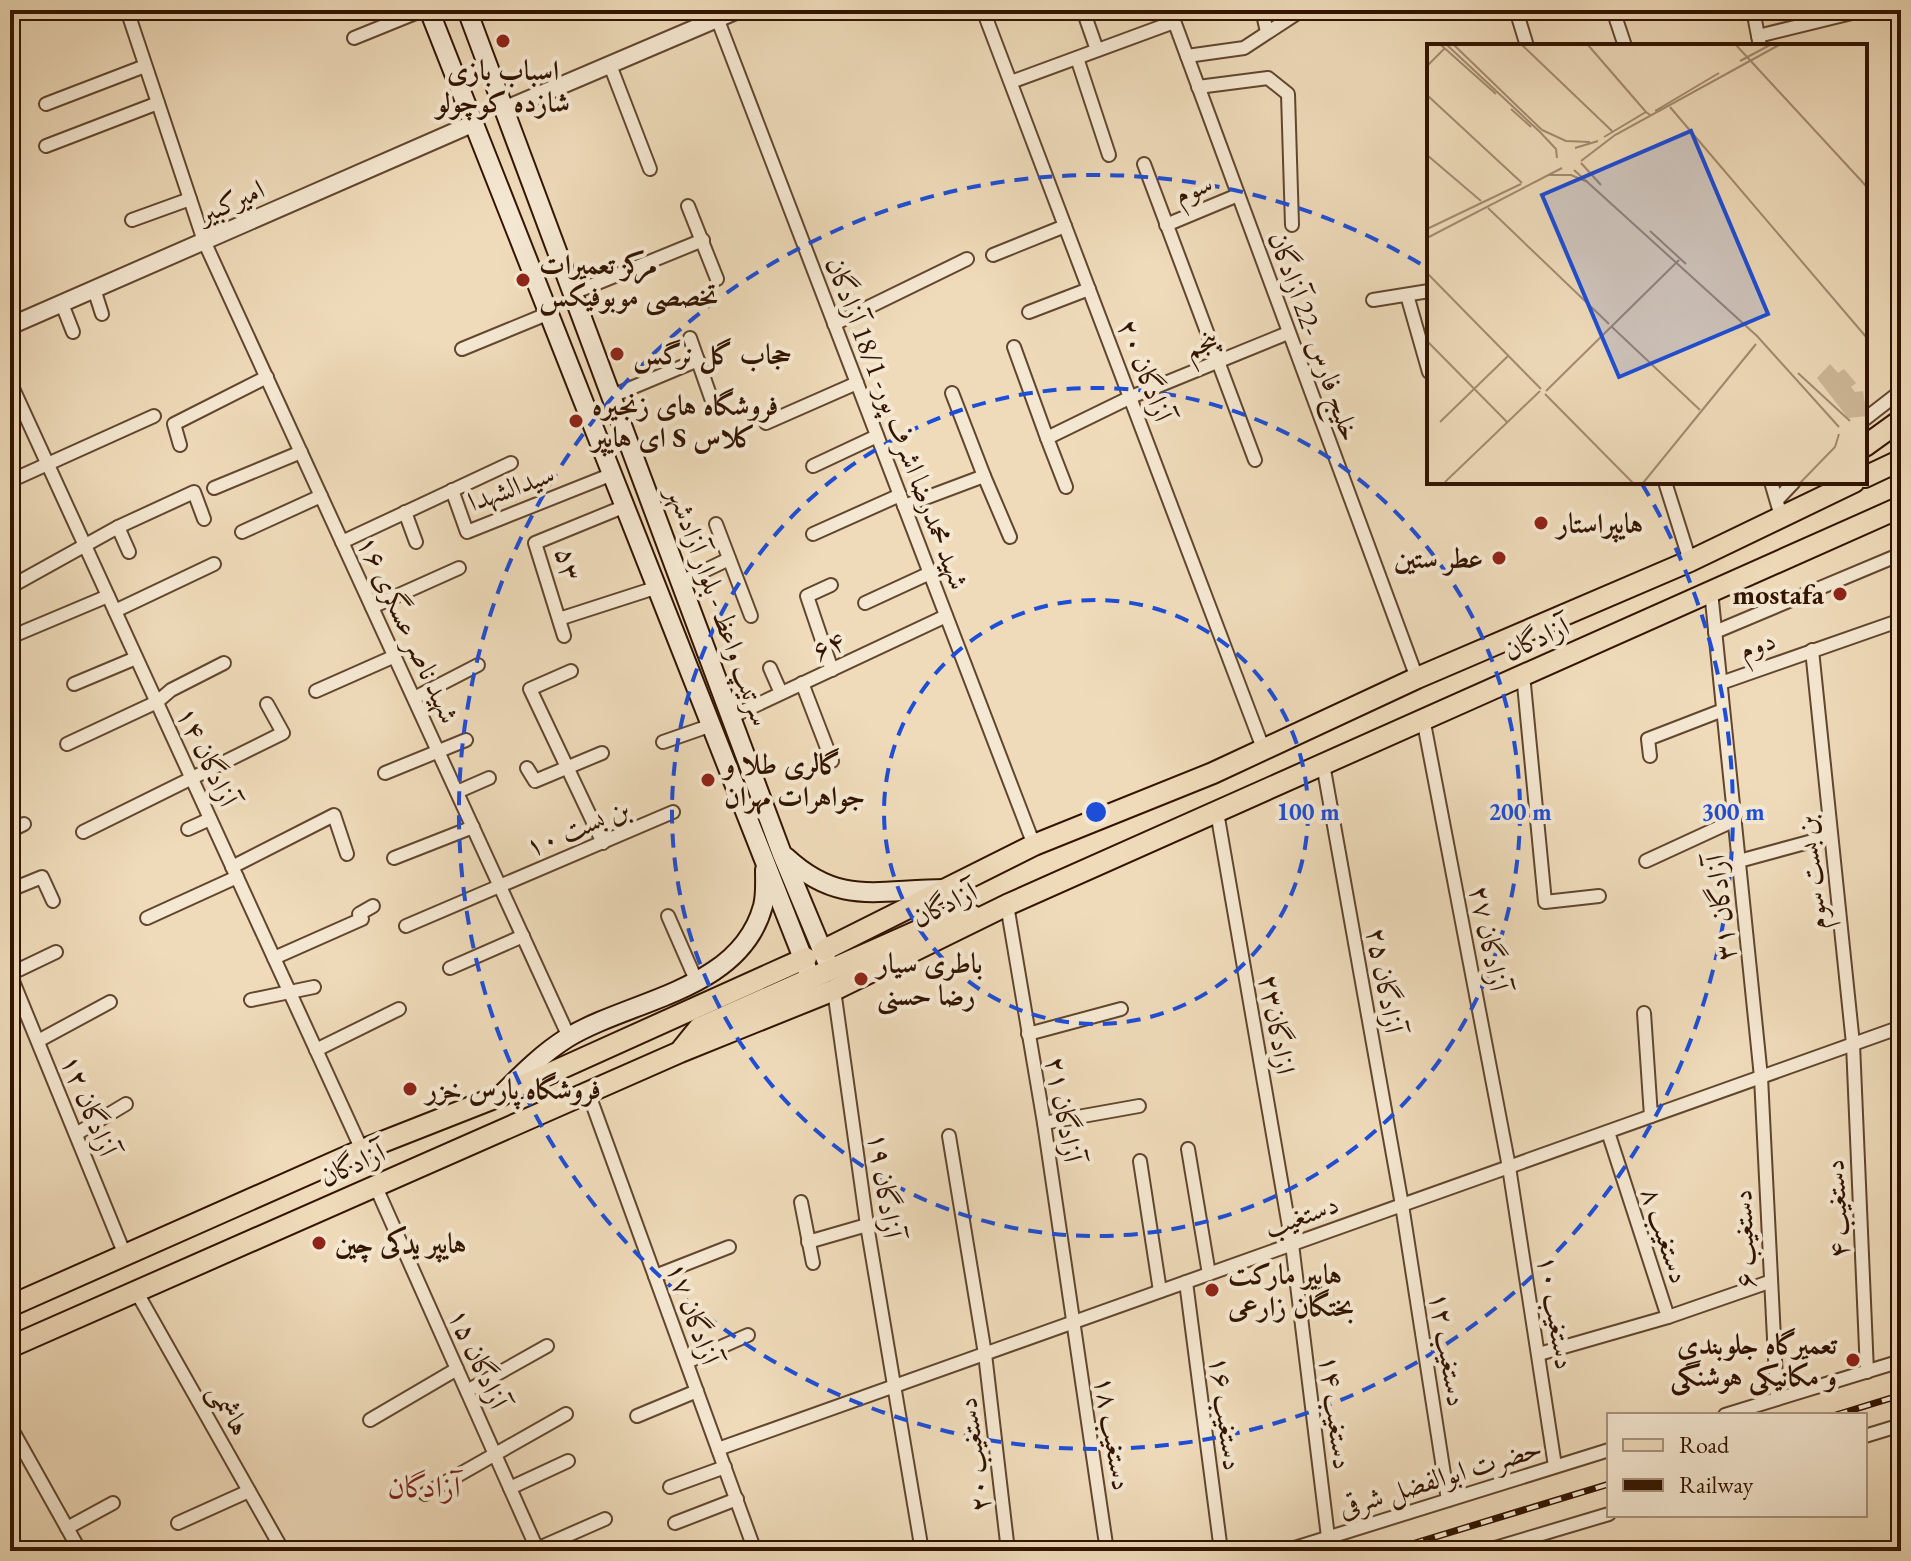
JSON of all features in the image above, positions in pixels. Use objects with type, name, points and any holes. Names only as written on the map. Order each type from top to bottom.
[{"type":"main road","name":"سرتیپ واعظ - بلوار آزادشهر","points":[[426,10],[766,867],[817,963]]},
{"type":"main road","name":"سرتیپ واعظ - بلوار آزادشهر","points":[[467,10],[782,854],[817,963]]},
{"type":"main road","points":[[1867,445],[1901,420]]},
{"type":"main road","points":[[1867,476],[1901,460]]},
{"type":"main road","points":[[1779,508],[1814,484]]},
{"type":"main road","name":"آزادگان","points":[[10,1306],[362,1150],[817,963],[948,889],[1034,845],[1213,773],[1417,678],[1690,561],[1779,508],[1848,484]]},
{"type":"main road","name":"آزادگان","points":[[10,1347],[680,1052],[834,990],[998,909],[1901,507]]},
{"type":"main road","points":[[1825,540],[1901,518]]},
{"type":"main road","points":[[782,854],[801,871],[848,893],[948,889]]},
{"type":"main road","points":[[502,1095],[535,1061],[569,1037],[696,980],[729,961],[743,946],[764,905],[766,867]]},
{"type":"main road","points":[[680,1052],[699,1028],[817,963],[945,919],[998,909]]},
{"type":"main road","points":[[305,1175],[298,1194],[302,1204],[314,1212]]},
{"type":"main road","points":[[245,1201],[263,1214],[256,1238]]},
{"type":"street","points":[[10,15],[23,10]]},
{"type":"street","name":"۱۶ شهید ناصر عسگری","points":[[127,10],[204,241],[569,1037]]},
{"type":"street","points":[[354,38],[426,10]]},
{"type":"street","points":[[506,109],[610,65],[716,14],[738,10]]},
{"type":"street","name":"۲۰ آزادگان","points":[[983,10],[1263,748]]},
{"type":"street","points":[[1083,10],[1097,50]]},
{"type":"street","points":[[1262,10],[1267,32]]},
{"type":"street","points":[[1187,56],[1244,48],[1302,10]]},
{"type":"street","points":[[1516,10],[1526,44]]},
{"type":"street","points":[[1613,10],[1624,44]]},
{"type":"street","points":[[1753,10],[1759,41],[1864,10]]},
{"type":"street","name":"شهید محمدرضا اشرف پور- 18/1 آزادگان","points":[[716,14],[1034,845]]},
{"type":"street","points":[[1011,82],[1097,50],[1172,16]]},
{"type":"street","name":"خلیج فارس -22 آزادگان","points":[[1172,16],[1417,678]]},
{"type":"street","points":[[1077,58],[1109,155]]},
{"type":"street","points":[[610,65],[650,169]]},
{"type":"street","points":[[46,104],[145,66]]},
{"type":"street","points":[[1198,87],[1268,78],[1288,94],[1292,225]]},
{"type":"street","points":[[46,146],[158,103]]},
{"type":"street","name":"امیرکبیر","points":[[10,326],[472,124]]},
{"type":"street","points":[[1144,164],[1255,460]]},
{"type":"street","name":"سوم","points":[[1166,225],[1238,195]]},
{"type":"street","points":[[132,220],[190,199]]},
{"type":"street","points":[[688,206],[717,279]]},
{"type":"street","points":[[993,255],[1065,226]]},
{"type":"street","points":[[573,293],[703,240]]},
{"type":"street","points":[[834,324],[967,259]]},
{"type":"street","points":[[94,289],[102,314]]},
{"type":"street","points":[[1029,312],[1089,289]]},
{"type":"street","points":[[1373,300],[1427,291]]},
{"type":"street","points":[[1407,295],[1427,365]]},
{"type":"street","points":[[62,304],[73,332]]},
{"type":"street","points":[[462,349],[547,314]]},
{"type":"street","name":"پنجم","points":[[1047,438],[1131,397],[1288,333]]},
{"type":"street","points":[[690,338],[711,398]]},
{"type":"street","points":[[1014,347],[1066,487]]},
{"type":"street","points":[[612,396],[698,360]]},
{"type":"street","points":[[180,445],[174,424],[267,377]]},
{"type":"street","name":"۱۴ آزادگان","points":[[10,382],[362,1150]]},
{"type":"street","points":[[766,423],[857,383]]},
{"type":"street","points":[[1867,417],[1901,391]]},
{"type":"street","points":[[952,393],[1010,537]]},
{"type":"street","points":[[10,481],[154,416]]},
{"type":"street","points":[[813,466],[877,436]]},
{"type":"street","points":[[214,488],[301,452]]},
{"type":"street","name":"سیدالشهدا","points":[[342,542],[511,463]]},
{"type":"street","name":"سیدالشهدا","points":[[452,490],[467,532],[610,475]]},
{"type":"street","points":[[813,534],[902,501],[984,476]]},
{"type":"street","points":[[1666,484],[1690,561]]},
{"type":"street","points":[[1772,484],[1779,508]]},
{"type":"street","points":[[1779,508],[1793,484]]},
{"type":"street","points":[[10,587],[118,527],[194,492],[204,519]]},
{"type":"street","points":[[242,532],[321,496]]},
{"type":"street","name":"۵۳","points":[[564,636],[535,543],[623,507]]},
{"type":"street","points":[[405,512],[416,542]]},
{"type":"street","points":[[716,524],[751,616]]},
{"type":"street","points":[[118,527],[129,552]]},
{"type":"street","points":[[1715,632],[1900,555],[1901,575]]},
{"type":"street","points":[[681,582],[729,559]]},
{"type":"street","points":[[115,611],[214,564]]},
{"type":"street","points":[[372,607],[459,568]]},
{"type":"street","points":[[865,603],[930,573]]},
{"type":"street","points":[[831,585],[807,596],[832,670]]},
{"type":"street","points":[[559,619],[655,588]]},
{"type":"street","name":"۳۱ آزادگان","points":[[1711,591],[1761,1077]]},
{"type":"street","points":[[13,636],[108,596]]},
{"type":"street","name":"۶۴","points":[[731,717],[946,616]]},
{"type":"street","name":"دوم","points":[[1721,683],[1901,620]]},
{"type":"street","name":"بن بست سوم","points":[[1812,650],[1853,1044]]},
{"type":"street","points":[[316,691],[395,656]]},
{"type":"street","points":[[74,684],[136,658]]},
{"type":"street","points":[[67,744],[157,702],[171,690],[224,663]]},
{"type":"street","points":[[414,698],[478,665]]},
{"type":"street","points":[[770,668],[781,693]]},
{"type":"street","points":[[571,671],[530,689],[603,843]]},
{"type":"street","points":[[1523,674],[1545,902],[1599,896]]},
{"type":"street","points":[[802,683],[834,761]]},
{"type":"street","points":[[83,832],[283,733],[267,704]]},
{"type":"street","points":[[1650,756],[1648,739],[1723,710]]},
{"type":"street","name":"۲۷ آزادگان","points":[[1423,718],[1509,1167]]},
{"type":"street","points":[[663,742],[709,726]]},
{"type":"street","points":[[385,773],[466,740]]},
{"type":"street","points":[[527,768],[535,781],[602,753]]},
{"type":"street","name":"۲۵ آزادگان","points":[[1323,764],[1402,1205]]},
{"type":"street","points":[[457,792],[489,778]]},
{"type":"street","name":"بن بست ۱۰","points":[[406,926],[673,812]]},
{"type":"street","name":"۲۳ازادگان","points":[[1217,812],[1292,1244]]},
{"type":"street","points":[[147,918],[334,815],[347,854]]},
{"type":"street","points":[[188,829],[210,819]]},
{"type":"street","points":[[1646,861],[1735,820]]},
{"type":"street","points":[[10,831],[24,824]]},
{"type":"street","points":[[394,858],[473,827]]},
{"type":"street","points":[[1739,861],[1831,836]]},
{"type":"street","points":[[10,890],[40,873],[53,901]]},
{"type":"street","points":[[274,958],[362,919],[359,914],[373,906]]},
{"type":"street","name":"۲۱ آزادگان","points":[[998,909],[1028,1034],[1073,1322]]},
{"type":"street","points":[[668,916],[696,980]]},
{"type":"street","points":[[450,968],[523,936]]},
{"type":"street","points":[[10,974],[56,952]]},
{"type":"street","name":"۱۲ آزادگان","points":[[10,974],[125,1255]]},
{"type":"street","points":[[251,1000],[314,987]]},
{"type":"street","name":"۱۹ آزادگان","points":[[834,990],[867,1225],[922,1551]]},
{"type":"street","points":[[38,1041],[110,1002]]},
{"type":"street","points":[[316,1050],[399,1009]]},
{"type":"street","points":[[1028,1034],[1121,1009]]},
{"type":"street","points":[[1644,1013],[1651,1116]]},
{"type":"street","name":"دستغیب","points":[[718,1449],[1901,1027]]},
{"type":"street","name":"دستغیب ۴","points":[[1853,1044],[1867,1372]]},
{"type":"street","name":"دستغیب ۶","points":[[1761,1077],[1777,1399]]},
{"type":"street","name":"۱۷ آزادگان","points":[[588,1092],[755,1551]]},
{"type":"street","points":[[76,1134],[126,1104]]},
{"type":"street","points":[[1044,1123],[1139,1106]]},
{"type":"street","name":"دستغیب ۸","points":[[1539,1354],[1668,1317],[1608,1132]]},
{"type":"street","name":"دستغیب ۲۰","points":[[949,1136],[985,1354],[1008,1551]]},
{"type":"street","points":[[1188,1149],[1209,1274]]},
{"type":"street","points":[[1140,1161],[1160,1291]]},
{"type":"street","name":"دستغیب ۱۰","points":[[1509,1167],[1555,1466]]},
{"type":"street","name":"۱۵ آزادگان","points":[[375,1185],[536,1550]]},
{"type":"street","points":[[801,1202],[813,1263]]},
{"type":"street","name":"دستغیب ۱۲","points":[[1402,1205],[1448,1500]]},
{"type":"street","points":[[808,1242],[867,1225]]},
{"type":"street","name":"دستغیب ۱۴","points":[[1292,1244],[1328,1537]]},
{"type":"street","points":[[655,1276],[729,1247]]},
{"type":"street","name":"دستغیب ۱۶","points":[[1186,1282],[1221,1551]]},
{"type":"street","points":[[1668,1317],[1769,1282]]},
{"type":"street","name":"هاشمی","points":[[136,1291],[283,1551]]},
{"type":"street","name":"دستغیب ۱۸","points":[[1073,1322],[1107,1551]]},
{"type":"street","points":[[687,1362],[748,1335]]},
{"type":"street","points":[[467,1391],[547,1346]]},
{"type":"street","points":[[1732,1413],[1901,1361]]},
{"type":"street","points":[[370,1420],[457,1369]]},
{"type":"street","points":[[637,1416],[697,1391]]},
{"type":"street","points":[[425,1494],[494,1452],[566,1414]]},
{"type":"street","points":[[1867,1435],[1901,1425]]},
{"type":"street","points":[[10,1426],[80,1551]]},
{"type":"street","name":"حضرت ابوالفضل شرقی","points":[[1285,1551],[1607,1451]]},
{"type":"street","points":[[510,1488],[568,1461]]},
{"type":"street","points":[[670,1487],[725,1467]]},
{"type":"street","points":[[178,1523],[249,1491]]},
{"type":"street","points":[[675,1523],[737,1499]]},
{"type":"street","points":[[67,1528],[113,1503]]},
{"type":"street","points":[[1485,1551],[1607,1515]]},
{"type":"street","points":[[536,1550],[605,1519]]},
{"type":"railway","points":[[1842,1413],[1901,1395]]},
{"type":"railway","points":[[1389,1551],[1607,1485]]},
{"type":"place","name":"اسباب بازی شازده کوچولو","points":[[503,41]]},
{"type":"place","name":"مرکز تعمیرات تخصصی موبوفیکس","points":[[523,280]]},
{"type":"place","name":"حجاب گل نرگس","points":[[617,354]]},
{"type":"place","name":"فروشگاه های زنجیره ای هایپر S کلاس","points":[[576,421]]},
{"type":"place","name":"هایپراستار","points":[[1541,523]]},
{"type":"place","name":"عطر ستین","points":[[1499,558]]},
{"type":"place","name":"mostafa","points":[[1840,594]]},
{"type":"place","name":"گالری طلا و جواهرات مهران","points":[[708,780]]},
{"type":"place","name":"باطری سیار رضا حسنی","points":[[861,979]]},
{"type":"place","name":"فروشگاه پارس خزر","points":[[410,1089]]},
{"type":"place","name":"هایپر یدکی چین","points":[[319,1243]]},
{"type":"place","name":"هاپیر مارکت بختگان زارعی","points":[[1212,1290]]},
{"type":"place","name":"تعمیرگاه جلوبندی و مکانیکی هوشنگی","points":[[1853,1360]]},
{"type":"district","name":"آزادگان","points":[[424,1486]]}]
